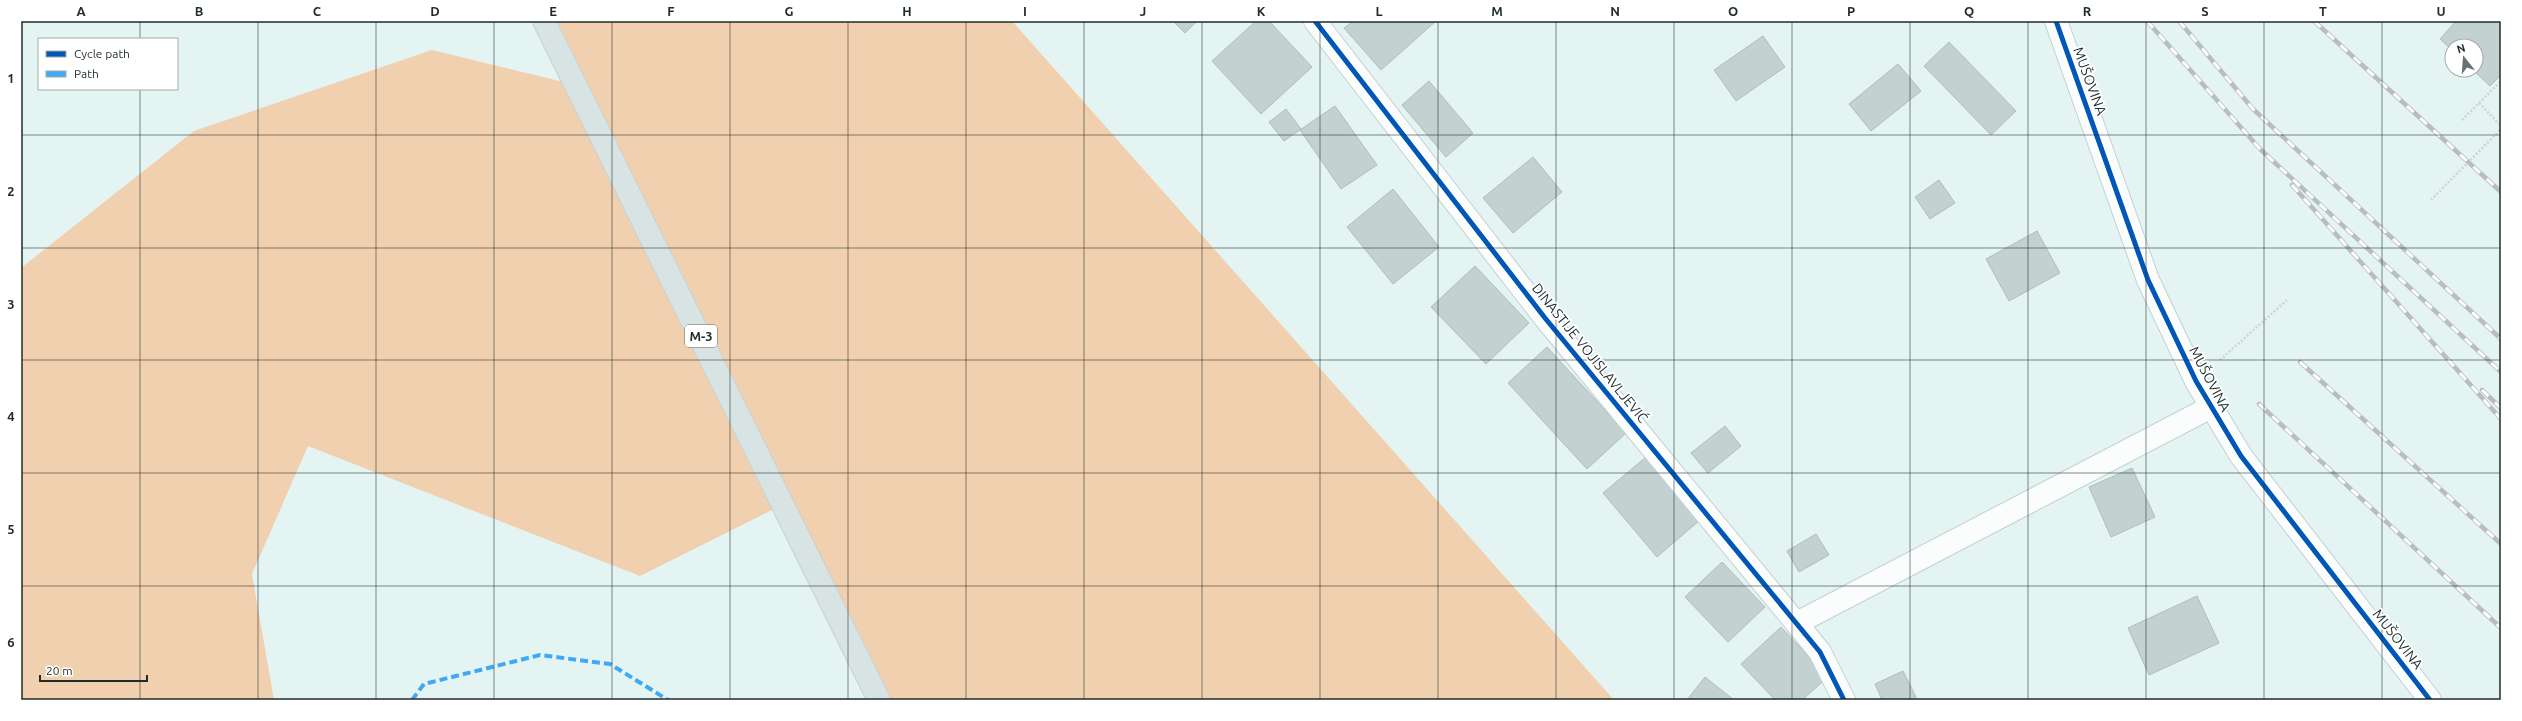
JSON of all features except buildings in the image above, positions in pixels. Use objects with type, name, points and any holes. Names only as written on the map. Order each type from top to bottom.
[{"type":"main road","name":"M-3","points":[[544,21],[879,700]]},
{"type":"street","name":"DINASTIJE VOJISLAVLJEVIĆ","points":[[1315,21],[1545,318],[1820,652],[1844,700]]},
{"type":"street","name":"MUŠOVINA","points":[[2056,21],[2148,280],[2196,381],[2241,456],[2430,700]]},
{"type":"street","points":[[1797,623],[2211,407]]},
{"type":"path","points":[[2462,120],[2501,81]]},
{"type":"path","points":[[2431,200],[2501,128],[2479,103]]},
{"type":"path","points":[[2196,381],[2287,300]]},
{"type":"shaded area","points":[[544,21],[1012,21],[1614,700],[879,700],[784,504],[640,576],[308,446],[252,574],[274,700],[21,700],[21,268],[194,131],[432,50],[576,85]]},
{"type":"railway","points":[[2147,21],[2260,149],[2501,372]]},
{"type":"railway","points":[[2179,21],[2253,109],[2501,339]]},
{"type":"railway","points":[[2314,21],[2501,192]]},
{"type":"railway","points":[[2292,185],[2501,419]]},
{"type":"railway","points":[[2300,362],[2501,544]]},
{"type":"railway","points":[[2482,390],[2501,408]]},
{"type":"railway","points":[[2259,404],[2501,628]]},
{"type":"marked path","points":[[412,700],[424,684],[540,655],[610,664],[668,700]]},
{"type":"cycle path","points":[[1315,21],[1545,318],[1820,652],[1844,700]]},
{"type":"cycle path","points":[[2056,21],[2148,280],[2196,381],[2241,456],[2430,700]]}]
